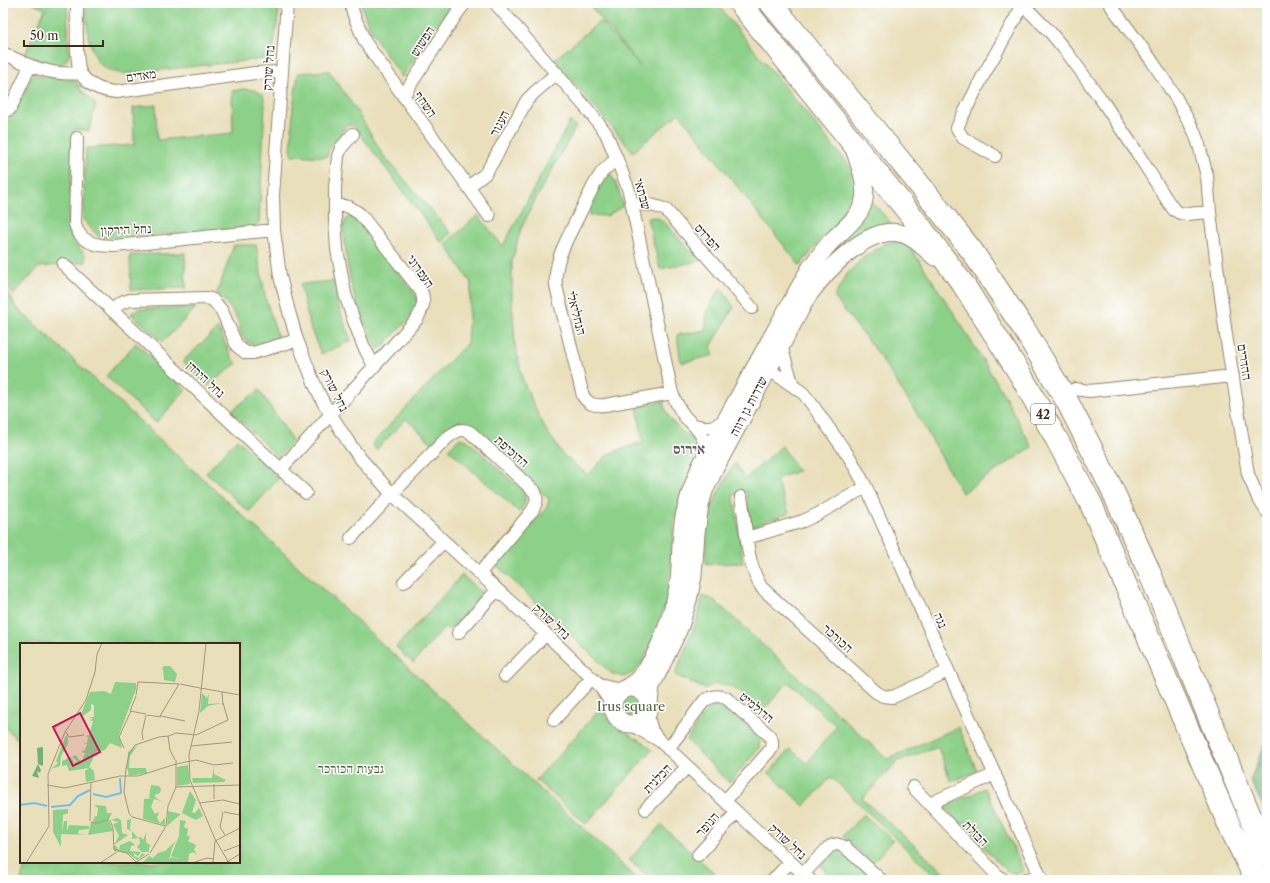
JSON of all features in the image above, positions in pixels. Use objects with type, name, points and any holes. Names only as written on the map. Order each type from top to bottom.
[{"type":"highway","name":"42","points":[[740,3],[922,228],[959,279],[1020,374],[1091,504],[1230,827],[1256,880]]},
{"type":"highway","name":"42","points":[[771,3],[972,251],[1024,329],[1063,395],[1114,494],[1150,576],[1267,857]]},
{"type":"street","points":[[3,53],[44,71],[70,74],[80,73],[78,62],[76,3]]},
{"type":"street","name":"נחל שורק","points":[[287,3],[273,195],[274,230],[280,276],[297,340],[315,385],[323,402],[360,458],[392,494],[546,634],[595,682],[613,706]]},
{"type":"street","name":"השחף","points":[[351,3],[355,19],[365,42],[489,216]]},
{"type":"street","name":"הפשוש","points":[[403,96],[465,3]]},
{"type":"street","name":"שבתאי","points":[[495,3],[588,110],[606,133],[629,191],[672,392],[681,411],[704,438],[707,456]]},
{"type":"street","name":"ההדרים","points":[[1109,3],[1152,61],[1176,98],[1194,130],[1199,145],[1207,176],[1210,212],[1248,474],[1258,498],[1267,512]]},
{"type":"street","points":[[995,156],[963,138],[957,128],[982,76],[1022,4],[1050,32],[1064,49],[1103,102],[1174,210],[1180,213],[1188,214],[1210,212]]},
{"type":"street","points":[[3,112],[10,109],[30,66]]},
{"type":"street","name":"מאדים","points":[[80,73],[87,81],[95,86],[106,91],[116,92],[255,73],[282,72]]},
{"type":"street","name":"העגור","points":[[468,187],[485,174],[527,100],[556,73]]},
{"type":"street","points":[[353,134],[341,148],[338,156],[335,187],[335,221],[345,294],[363,345],[374,366]]},
{"type":"street","name":"נחל הירקון","points":[[77,138],[75,224],[79,234],[94,244],[115,246],[274,230]]},
{"type":"street","name":"שדרות גן רווה","points":[[648,708],[651,686],[680,626],[688,600],[693,576],[697,519],[704,491],[768,369],[773,348],[809,270],[828,245],[854,219],[863,206],[865,192],[864,183],[852,141]]},
{"type":"street","name":"הנחליאלי","points":[[617,158],[602,172],[595,183],[561,250],[555,278],[556,286],[584,396],[587,401],[592,404],[606,405],[672,392]]},
{"type":"street","name":"העפרוני","points":[[330,413],[417,319],[422,310],[424,297],[421,291],[360,214],[349,207],[335,204]]},
{"type":"street","name":"הפרדס","points":[[632,205],[649,204],[666,210],[752,308]]},
{"type":"street","name":"שדרות גן רווה","points":[[625,688],[636,683],[646,670],[671,616],[679,582],[682,534],[686,506],[695,478],[727,418],[773,348],[822,278],[839,260],[860,244],[878,235],[901,233],[912,238],[959,279]]},
{"type":"street","name":"נחל הירדן","points":[[63,264],[306,493]]},
{"type":"street","points":[[112,310],[121,303],[130,300],[207,298],[213,300],[222,311],[237,346],[246,352],[253,353],[297,340]]},
{"type":"street","points":[[773,348],[793,386]]},
{"type":"street","name":"נגה","points":[[768,369],[803,393],[811,402],[850,458],[866,487],[882,519],[948,671],[1041,878]]},
{"type":"street","points":[[1063,395],[1075,389],[1089,391],[1233,376]]},
{"type":"street","points":[[281,469],[330,413]]},
{"type":"street","points":[[694,425],[709,428],[716,426],[727,418]]},
{"type":"street","name":"הדוכיפת","points":[[392,494],[448,437],[459,430],[470,432],[535,492],[538,498],[532,511],[479,574]]},
{"type":"street","points":[[747,538],[803,521],[866,487]]},
{"type":"street","points":[[351,538],[392,494]]},
{"type":"street","name":"הכורכר","points":[[741,497],[753,568],[756,579],[762,588],[876,692],[883,696],[893,697],[948,671]]},
{"type":"street","points":[[404,582],[444,541]]},
{"type":"street","points":[[458,633],[497,590]]},
{"type":"street","points":[[505,676],[546,634]]},
{"type":"street","points":[[554,720],[595,682],[616,689],[633,687],[644,692],[648,708],[638,722],[630,724],[621,721],[614,712],[613,706],[616,694],[625,688]]},
{"type":"street","name":"הדולמיט","points":[[664,745],[704,701],[710,697],[718,696],[726,698],[768,735],[772,741],[772,748],[725,801]]},
{"type":"street","name":"נחל שורק","points":[[648,708],[652,731],[664,745],[806,877]]},
{"type":"street","name":"נחל שורק","points":[[630,724],[664,745]]},
{"type":"street","name":"הכלנית","points":[[646,809],[687,767]]},
{"type":"street","points":[[929,804],[995,774]]},
{"type":"street","name":"הבזלת","points":[[913,787],[996,874],[1004,880]]},
{"type":"street","name":"הנופר","points":[[698,855],[737,812]]},
{"type":"street","points":[[806,877],[829,847],[834,844],[839,844],[845,847],[880,880]]},
{"type":"street","points":[[773,880],[790,862]]},
{"type":"street","points":[[1024,880],[1041,878]]},
{"type":"green space","points":[[31,3],[67,3],[69,54],[62,64],[50,64],[25,54],[45,9]]},
{"type":"green space","points":[[85,3],[280,3],[272,58],[123,74],[111,71],[98,63],[89,40]]},
{"type":"green space","points":[[361,3],[398,3],[407,5],[408,3],[444,3],[449,9],[402,77],[383,51],[373,33]]},
{"type":"green space","points":[[588,3],[716,3],[849,165],[858,184],[853,208],[820,241],[800,266],[679,113],[633,152],[554,60],[600,21],[641,67]]},
{"type":"green space","points":[[329,71],[355,108],[384,156],[451,233],[442,243],[354,126],[347,125],[329,149],[327,157],[291,155],[293,107],[298,73]]},
{"type":"green space","points":[[33,75],[75,80],[81,90],[96,104],[89,131],[74,129],[68,229],[74,243],[85,254],[86,262],[39,267],[13,295],[3,276],[3,122],[7,120],[16,109]]},
{"type":"green space","points":[[243,89],[255,90],[263,95],[265,104],[259,223],[254,227],[111,238],[99,237],[91,229],[83,219],[86,148],[134,145],[133,108],[156,105],[157,140],[233,133],[232,91]]},
{"type":"green space","points":[[570,121],[576,127],[535,200],[521,229],[512,261],[512,299],[515,344],[523,381],[543,425],[563,455],[588,475],[608,454],[643,442],[637,407],[663,401],[667,413],[672,421],[697,444],[695,457],[675,516],[669,585],[666,601],[654,637],[642,663],[634,672],[624,677],[612,674],[495,564],[547,507],[549,499],[471,427],[460,421],[452,425],[433,444],[406,419],[376,450],[372,444],[467,343],[471,283],[445,244],[478,215],[503,246]]},
{"type":"green space","points":[[610,174],[616,185],[623,206],[607,216],[589,215],[599,187]]},
{"type":"green space","points":[[870,200],[891,223],[880,227],[827,263],[825,260]]},
{"type":"green space","points":[[350,217],[361,223],[417,297],[417,306],[413,315],[379,350],[365,326],[355,299],[346,257],[343,228],[345,222]]},
{"type":"green space","points":[[656,217],[664,222],[700,261],[660,269],[647,218]]},
{"type":"green space","points":[[905,239],[957,318],[1003,393],[1032,447],[962,493],[914,409],[876,351],[834,297],[846,275],[864,257],[884,244]]},
{"type":"green space","points":[[234,245],[256,245],[266,300],[278,337],[254,345],[242,336],[235,315],[217,293]]},
{"type":"green space","points":[[185,253],[186,288],[131,290],[130,255]]},
{"type":"green space","name":"גבעות הכורכר","points":[[3,280],[15,306],[639,880],[21,880],[26,863],[240,863],[240,643],[20,643],[20,741],[3,726]]},
{"type":"green space","points":[[334,281],[337,302],[351,341],[321,354],[311,330],[300,284]]},
{"type":"green space","points":[[721,288],[734,307],[711,347],[714,355],[681,363],[677,335],[706,330],[706,312]]},
{"type":"green space","points":[[196,308],[163,342],[131,314],[137,309]]},
{"type":"green space","points":[[218,328],[232,358],[237,363],[208,386],[183,361]]},
{"type":"green space","points":[[136,343],[186,390],[156,423],[106,376]]},
{"type":"green space","points":[[259,390],[293,441],[278,458],[231,411]]},
{"type":"green space","points":[[460,438],[467,440],[522,490],[525,497],[525,502],[519,512],[448,449]]},
{"type":"green space","points":[[237,439],[279,478],[249,512],[206,473]]},
{"type":"green space","points":[[782,446],[798,471],[776,479],[789,513],[751,527],[746,491],[733,495],[743,563],[706,564],[706,535],[713,503],[735,463],[745,479]]},
{"type":"green space","points":[[462,575],[483,594],[450,630],[445,627],[413,663],[396,647]]},
{"type":"green space","points":[[702,596],[714,600],[887,759],[959,727],[977,771],[951,782],[938,747],[898,761],[862,799],[953,880],[939,880],[831,777],[804,806],[769,773],[790,749],[807,763],[836,726],[788,682],[763,711],[731,687],[718,684],[712,685],[705,689],[675,675],[699,614]]},
{"type":"green space","name":"Irus square","points":[[638,691],[642,694],[647,703],[641,718],[636,722],[630,722],[620,717],[615,706],[616,700],[619,695],[625,692]]},
{"type":"green space","points":[[714,706],[739,719],[760,739],[759,748],[729,783],[687,740],[703,715]]},
{"type":"green space","points":[[600,709],[614,725],[645,743],[652,750],[586,824],[536,780]]},
{"type":"green space","points":[[1264,746],[1267,756],[1267,815],[1250,780]]},
{"type":"green space","points":[[985,788],[1024,871],[1015,873],[1006,870],[944,807]]},
{"type":"green space","points":[[863,814],[893,840],[872,863],[843,836]]},
{"type":"green space","points":[[661,825],[722,880],[652,880],[629,860]]},
{"type":"green space","points":[[838,847],[873,880],[835,880],[820,866]]},
{"type":"district","name":"אירוס","points":[[689,448]]}]
